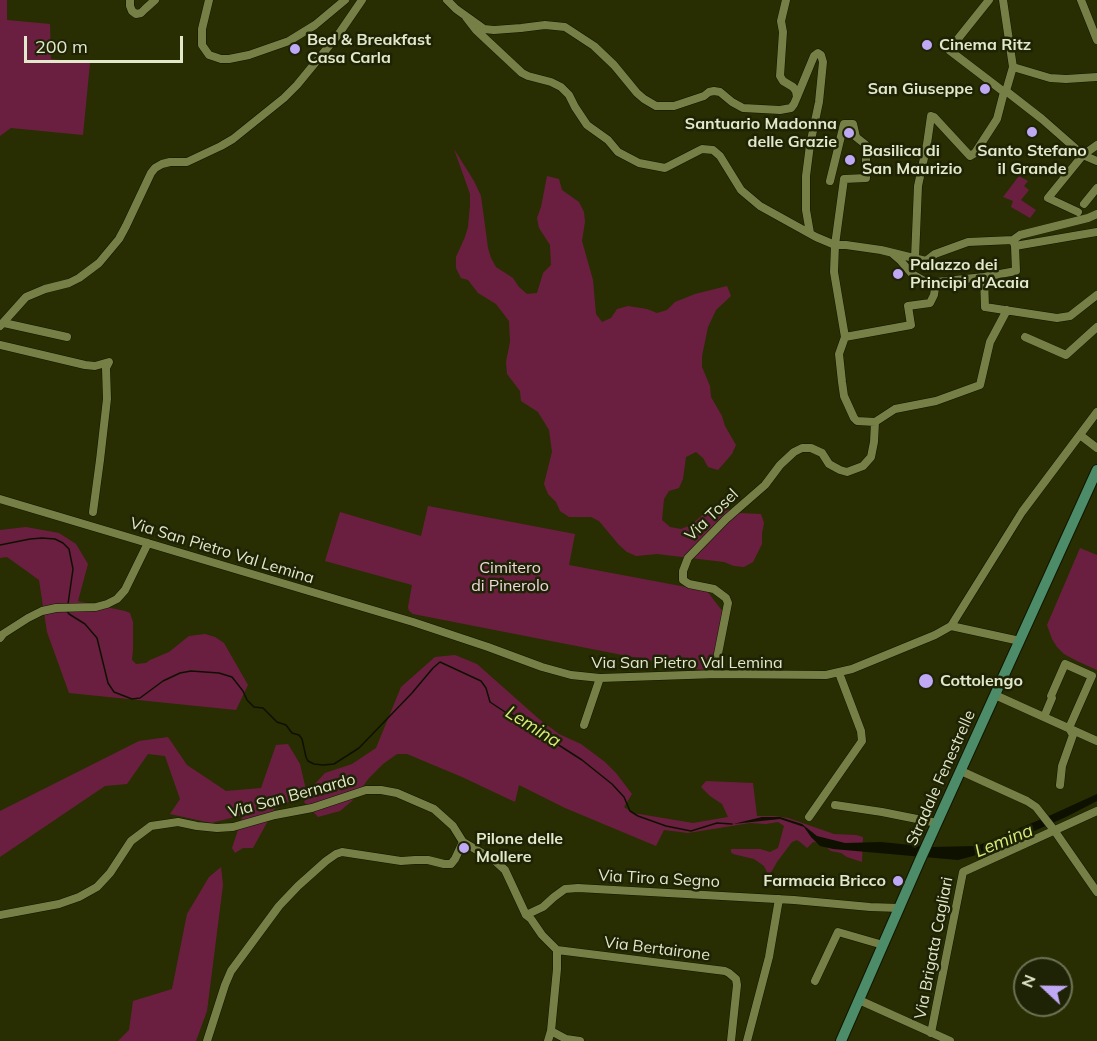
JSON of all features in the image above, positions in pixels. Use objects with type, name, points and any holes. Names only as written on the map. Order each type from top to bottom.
[{"type":"main road","name":"Stradale Fenestrelle","points":[[842,1041],[920,860],[1097,470]]},
{"type":"street","points":[[130,0],[132,11],[136,14],[141,13],[154,0]]},
{"type":"street","points":[[209,0],[202,29],[202,45],[209,55],[221,59],[249,55],[289,41],[315,25],[345,0]]},
{"type":"street","points":[[2,325],[26,297],[79,279],[99,263],[119,239],[155,168],[170,162],[187,162],[221,146],[284,98],[338,35],[362,0]]},
{"type":"street","points":[[447,0],[484,29],[545,25],[565,27],[594,46],[614,65],[637,93],[656,106],[674,106],[714,91],[720,92],[743,108],[791,108],[814,56],[818,53],[823,62],[819,102],[806,176],[806,210],[810,233]]},
{"type":"street","points":[[786,0],[781,21],[783,32],[780,76],[796,91],[797,97]]},
{"type":"street","points":[[989,0],[949,50],[1042,118],[1083,155],[1097,161]]},
{"type":"street","points":[[915,258],[918,186],[931,116],[970,156],[975,153],[997,120],[1014,67],[1003,0]]},
{"type":"street","points":[[1081,0],[1097,40]]},
{"type":"street","points":[[466,17],[476,30],[522,73],[561,87],[569,95],[587,125],[608,140],[618,152],[639,163],[665,168],[702,149],[713,150],[720,156],[741,190],[760,206],[835,245],[889,252],[926,261],[934,254],[968,242],[1014,243],[1097,230],[1095,215],[1020,235],[1014,243],[1016,271],[984,277],[926,282],[913,275],[900,260],[889,252]]},
{"type":"street","points":[[1014,67],[1050,78],[1097,77]]},
{"type":"street","points":[[830,181],[844,124],[853,123],[856,137],[866,145],[866,178],[844,179],[835,245],[834,272],[845,337],[840,350],[839,362],[844,396],[857,421],[875,422],[895,409],[936,401],[980,385],[990,342],[1006,310]]},
{"type":"street","points":[[1078,212],[1048,198],[1083,155],[1097,145]]},
{"type":"street","points":[[1084,204],[1097,189]]},
{"type":"street","points":[[984,277],[985,307],[1057,318],[1070,316],[1097,295]]},
{"type":"street","points":[[845,337],[911,325],[908,306],[930,303],[936,282]]},
{"type":"street","points":[[2,325],[67,337]]},
{"type":"street","points":[[1025,337],[1066,355],[1097,327]]},
{"type":"street","points":[[0,345],[85,365],[95,366],[109,362],[105,369],[107,399],[93,512]]},
{"type":"street","points":[[1020,641],[951,626],[1022,512],[1097,412]]},
{"type":"street","name":"Via Tosel","points":[[717,674],[716,664],[728,603],[726,598],[714,589],[689,584],[683,580],[683,571],[688,558],[726,519],[765,485],[780,465],[802,448],[811,448],[822,453],[830,464],[840,470],[848,472],[862,466],[871,457],[875,422]]},
{"type":"street","points":[[1080,435],[1097,448]]},
{"type":"street","name":"Via San Pietro Val Lemina","points":[[0,499],[447,633],[571,675],[600,678],[717,674],[811,676],[839,673],[880,658],[951,626]]},
{"type":"street","points":[[0,638],[42,611],[96,606],[117,599],[122,594],[148,543]]},
{"type":"street","points":[[1044,717],[1065,664],[1092,676],[1069,728]]},
{"type":"street","points":[[809,817],[862,741],[861,731],[839,673]]},
{"type":"street","points":[[584,725],[600,678]]},
{"type":"street","points":[[995,694],[1097,741]]},
{"type":"street","points":[[1060,785],[1062,766],[1073,735],[1069,728]]},
{"type":"street","points":[[961,771],[1027,801],[1043,815],[1097,892]]},
{"type":"street","name":"Via San Bernardo","points":[[0,915],[59,904],[97,887],[110,873],[131,841],[152,826],[178,822],[207,827],[233,828],[312,808],[366,790],[397,793],[434,809],[453,826],[463,842]]},
{"type":"street","points":[[835,805],[937,823]]},
{"type":"street","name":"Via Brigata Cagliari","points":[[931,1033],[963,872],[1053,828],[1097,811]]},
{"type":"street","points":[[207,1041],[231,971],[279,906],[298,885],[326,861],[336,854],[349,853],[401,861],[428,860],[451,864],[463,842],[494,860],[505,870],[526,915],[557,950],[551,1031],[548,1041]]},
{"type":"street","name":"Via Tiro a Segno","points":[[526,915],[543,907],[565,889],[578,888],[899,908]]},
{"type":"street","points":[[747,1041],[769,957],[779,899]]},
{"type":"street","points":[[815,981],[838,932],[884,945]]},
{"type":"street","name":"Via Bertairone","points":[[557,950],[729,973],[736,979],[737,985],[732,1041]]},
{"type":"street","points":[[859,1000],[950,1041]]},
{"type":"street","points":[[551,1031],[566,1039],[580,1041]]},
{"type":"green space","points":[[0,0],[7,0],[7,20],[50,24],[51,59],[90,63],[83,135],[11,128],[0,136]]},
{"type":"green space","points":[[454,149],[481,196],[491,258],[496,267],[513,278],[527,294],[537,293],[543,273],[551,265],[550,245],[539,228],[537,218],[547,176],[559,179],[562,190],[579,202],[584,212],[582,241],[593,280],[596,314],[602,322],[611,318],[617,309],[628,306],[657,313],[695,294],[727,286],[731,296],[716,310],[708,327],[702,367],[710,386],[711,397],[736,445],[732,454],[718,470],[708,467],[696,452],[686,457],[683,479],[679,488],[669,491],[664,499],[662,520],[670,527],[681,529],[691,525],[707,511],[718,506],[739,513],[761,514],[764,523],[762,544],[753,562],[744,567],[724,562],[657,554],[636,556],[619,545],[599,521],[591,517],[569,517],[560,511],[544,484],[552,452],[549,430],[538,412],[521,401],[520,391],[507,374],[509,321],[496,304],[478,293],[468,280],[461,278],[456,268],[456,257],[468,227],[470,194]]},
{"type":"green space","points":[[1019,176],[1028,181],[1024,186],[1029,190],[1021,200],[1036,210],[1030,218],[1011,207],[1013,201],[1003,197]]},
{"type":"green space","name":"Cimitero di Pinerolo","points":[[428,506],[575,534],[569,565],[707,591],[723,612],[712,667],[706,670],[694,669],[413,614],[408,607],[412,585],[325,561],[340,512],[421,536]]},
{"type":"green space","points":[[26,527],[59,533],[76,544],[88,564],[78,601],[130,613],[133,622],[132,660],[136,664],[146,663],[169,652],[189,636],[205,634],[224,643],[248,685],[236,710],[69,693],[47,632],[39,580],[7,557],[0,558],[0,530]]},
{"type":"green space","points":[[1080,548],[1097,555],[1097,670],[1064,654],[1052,639],[1047,625]]},
{"type":"green space","points":[[455,655],[477,664],[539,719],[559,734],[581,744],[605,762],[632,794],[624,807],[633,813],[693,823],[728,817],[722,804],[701,787],[706,781],[753,783],[757,816],[788,818],[834,834],[863,837],[862,862],[831,851],[821,843],[813,842],[807,848],[797,840],[792,842],[769,876],[764,866],[754,859],[733,854],[731,849],[760,849],[770,852],[778,848],[784,826],[778,822],[750,823],[688,833],[664,830],[656,846],[565,808],[519,785],[515,802],[407,754],[397,754],[383,764],[352,801],[340,811],[318,817],[304,802],[313,786],[325,773],[352,764],[376,748],[401,687],[435,657]]},
{"type":"green space","points":[[168,737],[187,765],[226,791],[261,788],[276,745],[288,744],[300,764],[307,794],[275,808],[253,848],[243,848],[235,853],[232,848],[243,815],[211,823],[170,814],[180,799],[165,756],[148,754],[127,784],[105,786],[0,857],[0,811],[139,741]]},
{"type":"green space","points":[[221,867],[223,885],[207,1011],[196,1041],[118,1041],[129,1030],[133,1001],[172,989],[187,914],[209,877]]},
{"type":"water","points":[[1097,794],[1097,801],[1066,817],[998,847],[958,860],[833,849],[820,846],[804,827],[780,819],[733,824],[762,817],[780,817],[802,824],[817,836],[845,843],[881,842],[931,847],[977,846]]},
{"type":"waterway","name":"Lemina","points":[[0,545],[42,538],[55,539],[63,543],[69,549],[73,569],[68,604]]},
{"type":"waterway","name":"Lemina","points":[[67,611],[85,624],[97,638],[108,683],[114,692],[132,699],[140,698],[163,681],[180,673],[191,671],[219,673],[232,677],[254,707],[263,708],[277,722],[286,725],[292,733],[299,735],[308,761],[314,764],[334,764],[359,748],[440,662],[481,681],[486,688],[490,702],[505,712],[537,726],[554,742],[582,760],[612,784],[624,797],[630,811],[638,816],[666,826],[691,831],[717,823],[732,824]]},
{"type":"place","name":"Cinema Ritz","points":[[927,45]]},
{"type":"place","name":"Bed & Breakfast Casa Carla","points":[[295,49]]},
{"type":"place","name":"San Giuseppe","points":[[985,89]]},
{"type":"place","name":"Santo Stefano il Grande","points":[[1032,132]]},
{"type":"place","name":"Santuario Madonna delle Grazie","points":[[849,133]]},
{"type":"place","name":"Basilica di San Maurizio","points":[[850,160]]},
{"type":"place","name":"Palazzo dei Principi d'Acaia","points":[[898,274]]},
{"type":"place","name":"Cottolengo","points":[[926,681]]},
{"type":"place","name":"Pilone delle Mollere","points":[[464,848]]},
{"type":"place","name":"Farmacia Bricco","points":[[898,881]]}]
